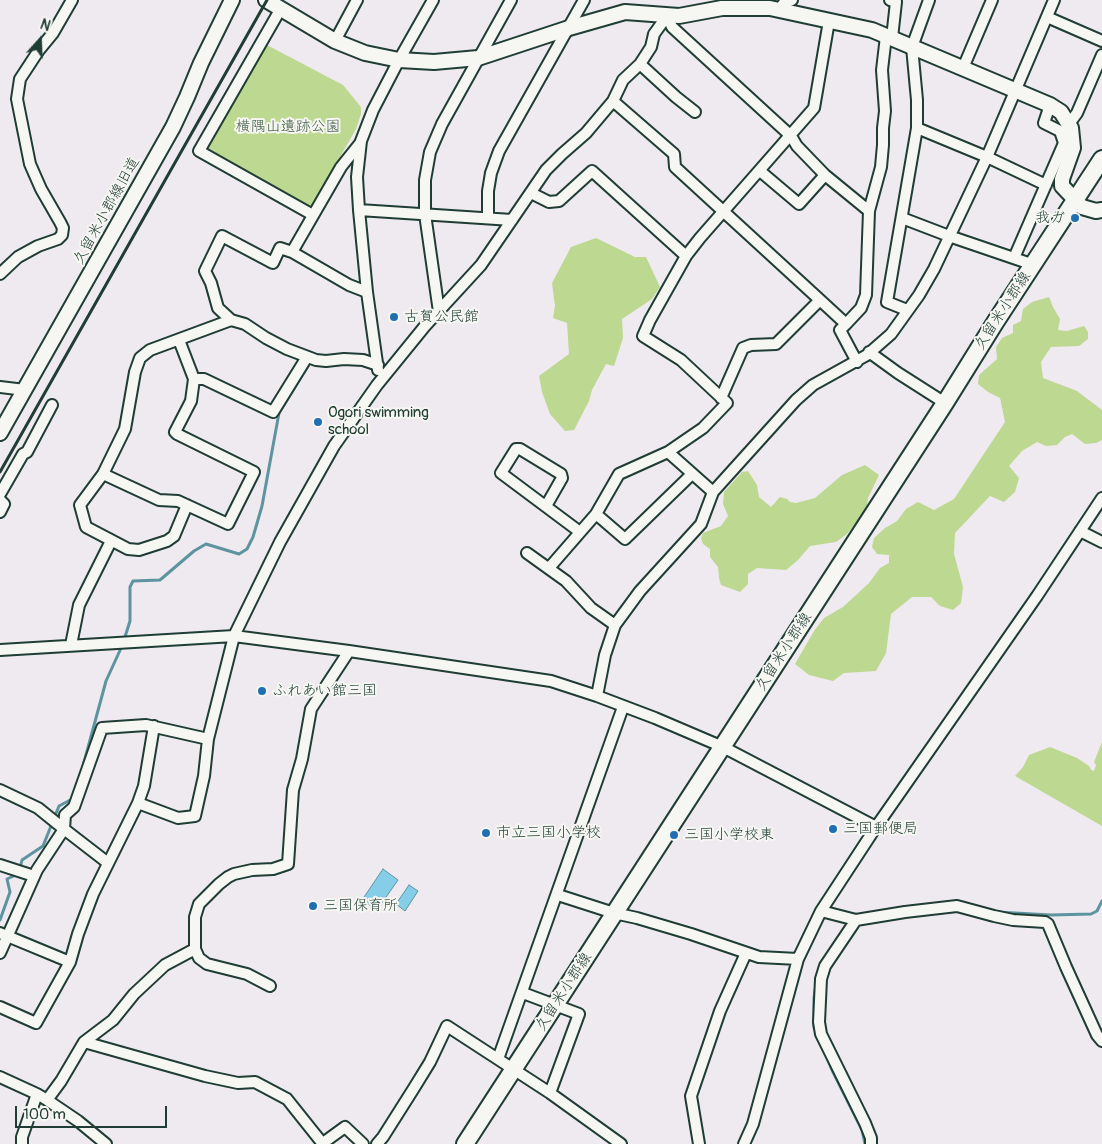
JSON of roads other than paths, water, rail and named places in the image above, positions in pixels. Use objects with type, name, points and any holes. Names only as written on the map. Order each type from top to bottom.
[{"type":"main road","name":"久留米小郡線","points":[[465,1144],[1102,159]]},
{"type":"street","points":[[0,274],[18,257],[62,235],[63,228],[41,189],[30,164],[17,99],[20,79],[53,33],[72,0]]},
{"type":"street","name":"久留米小郡線旧道","points":[[0,433],[173,127],[232,0]]},
{"type":"street","points":[[266,0],[335,41],[365,53],[399,60],[434,62],[478,58],[625,12],[679,16],[722,8],[770,6],[792,0]]},
{"type":"street","points":[[335,41],[357,0]]},
{"type":"street","points":[[377,385],[378,365],[367,292],[357,177],[361,141],[373,110],[433,0]]},
{"type":"street","points":[[439,312],[425,214],[425,180],[430,152],[442,124],[512,0]]},
{"type":"street","points":[[488,218],[489,182],[499,151],[584,0]]},
{"type":"street","points":[[857,362],[840,330],[865,302],[869,211],[881,167],[885,112],[882,70],[896,2],[890,0]]},
{"type":"street","points":[[906,310],[887,302],[917,128],[918,100],[912,47],[929,0]]},
{"type":"street","points":[[963,68],[992,0]]},
{"type":"street","points":[[597,696],[605,655],[615,625],[640,591],[701,524],[713,492],[796,400],[814,385],[857,362],[891,334],[922,288],[987,157],[1054,0]]},
{"type":"street","points":[[770,6],[872,30],[1050,105],[1061,112],[1069,124],[1072,136],[1073,148],[1061,183],[1066,193],[1075,202],[1089,210],[1102,210]]},
{"type":"street","points":[[280,10],[199,151],[313,215]]},
{"type":"street","points":[[138,804],[178,818],[195,816],[204,776],[208,739],[234,636],[280,542],[334,446],[377,385],[424,326],[481,265],[546,170],[586,133],[613,100],[623,80],[640,64],[651,47],[654,34],[667,16]]},
{"type":"street","points":[[667,16],[672,27],[791,136],[797,146],[825,175],[869,211]]},
{"type":"street","points":[[1047,17],[1102,41]]},
{"type":"street","points":[[550,568],[596,514],[619,474],[668,452],[703,428],[727,403],[681,360],[643,336],[686,256],[814,108],[829,21]]},
{"type":"street","points":[[1069,124],[1077,113],[1102,55]]},
{"type":"street","points":[[640,64],[676,97],[696,112]]},
{"type":"street","points":[[613,100],[674,154],[675,167],[846,324]]},
{"type":"street","points":[[1014,258],[1064,142],[1060,131],[1044,123],[1050,105]]},
{"type":"street","points":[[917,128],[987,157],[1046,186]]},
{"type":"street","points":[[292,252],[341,166],[361,141]]},
{"type":"street","points":[[530,193],[549,202],[559,201],[592,171],[686,256]]},
{"type":"street","points":[[760,171],[799,204],[825,175]]},
{"type":"street","points":[[360,210],[512,220]]},
{"type":"street","points":[[902,218],[949,236],[1034,264]]},
{"type":"street","points":[[367,292],[349,285],[292,252],[280,248],[274,263],[222,236],[205,271],[211,283],[218,308],[231,320],[245,324],[266,338],[308,357],[326,361],[344,359],[363,360],[378,365]]},
{"type":"street","points":[[721,398],[743,348],[751,345],[776,344],[820,300]]},
{"type":"street","points":[[187,505],[174,536],[166,541],[139,550],[128,549],[86,527],[80,505],[103,474],[125,428],[135,372],[140,358],[150,350],[231,320]]},
{"type":"street","points":[[103,474],[159,500],[178,501],[228,524],[254,472],[175,432],[191,401],[194,379],[179,340]]},
{"type":"street","points":[[869,352],[898,374],[945,403]]},
{"type":"street","points":[[194,379],[204,379],[273,412],[308,357]]},
{"type":"street","points":[[0,387],[25,390]]},
{"type":"street","points":[[0,494],[23,454],[27,452],[52,405]]},
{"type":"street","points":[[546,506],[562,478],[561,474],[520,449],[516,449],[501,473],[580,532]]},
{"type":"street","points":[[668,452],[713,492]]},
{"type":"street","points":[[596,514],[625,539],[692,474]]},
{"type":"street","points":[[744,1144],[753,1124],[798,959],[822,911],[876,827],[1102,498]]},
{"type":"street","points":[[0,500],[4,504],[0,512]]},
{"type":"street","points":[[1080,531],[1102,542]]},
{"type":"street","points":[[71,645],[79,605],[111,541]]},
{"type":"street","points":[[528,553],[566,581],[591,608],[615,625]]},
{"type":"street","points":[[0,650],[234,636],[551,681],[597,696],[723,747],[876,827]]},
{"type":"street","points":[[270,986],[247,974],[207,964],[199,958],[195,949],[196,917],[199,904],[219,884],[234,874],[252,870],[273,869],[288,864],[293,790],[302,759],[311,709],[349,651]]},
{"type":"street","points":[[498,1059],[623,707]]},
{"type":"street","points":[[0,953],[3,934],[34,876],[64,829],[65,815],[74,807],[102,728],[146,725],[208,739]]},
{"type":"street","points":[[0,1007],[36,1023],[70,962],[90,902],[138,804],[144,786],[154,726]]},
{"type":"street","points":[[0,790],[38,808],[108,863]]},
{"type":"street","points":[[0,866],[34,876]]},
{"type":"street","points":[[558,894],[759,957],[798,959]]},
{"type":"street","points":[[822,911],[856,920],[957,906],[1004,918],[1045,922],[1048,924],[1097,1035],[1102,1041]]},
{"type":"street","points":[[856,920],[825,966],[821,979],[819,1022],[822,1034],[865,1123],[871,1138],[871,1144]]},
{"type":"street","points":[[3,934],[70,962]]},
{"type":"street","points":[[48,1100],[84,1042],[113,1020],[134,994],[164,965],[195,949]]},
{"type":"street","points":[[699,1144],[691,1096],[720,1011],[746,953]]},
{"type":"street","points":[[523,993],[579,1014],[550,1093]]},
{"type":"street","points":[[377,1144],[426,1068],[447,1026],[550,1093],[621,1144]]},
{"type":"street","points":[[84,1042],[205,1076],[238,1082],[255,1082],[288,1099],[323,1144],[345,1127],[363,1144]]},
{"type":"street","points":[[0,1077],[48,1100],[106,1144]]},
{"type":"street","points":[[22,1144],[22,1137],[37,1094]]},
{"type":"water","points":[[383,869],[398,880],[377,910],[362,900]]},
{"type":"water","points":[[409,885],[418,891],[405,911],[396,904]]},
{"type":"waterway","points":[[124,640],[130,621],[130,587],[133,581],[160,580],[194,551],[206,544],[239,554],[247,549],[253,537],[262,506],[279,413],[308,366]]},
{"type":"waterway","points":[[83,766],[106,681],[122,646]]},
{"type":"waterway","points":[[20,868],[22,860],[43,846],[59,806],[74,798]]},
{"type":"waterway","points":[[0,920],[10,892],[7,879],[18,874]]},
{"type":"waterway","points":[[997,912],[1051,915],[1091,914],[1097,911],[1102,901]]},
{"type":"waterway","points":[[822,963],[850,920]]},
{"type":"waterway","points":[[816,1033],[814,1027],[814,998],[817,978]]},
{"type":"waterway","points":[[823,1048],[862,1130],[865,1144]]},
{"type":"railway","points":[[0,472],[267,0]]},
{"type":"place","name":"我ガ","points":[[1075,218]]},
{"type":"place","name":"古賀公民館","points":[[394,317]]},
{"type":"place","name":"Ogori swimming school","points":[[318,422]]},
{"type":"place","name":"ふれあい館三国","points":[[262,691]]},
{"type":"place","name":"三国郵便局","points":[[833,829]]},
{"type":"place","name":"市立三国小学校","points":[[486,833]]},
{"type":"place","name":"三国小学校東","points":[[674,835]]},
{"type":"place","name":"三国保育所","points":[[313,906]]},
{"type":"park label","name":"横隅山遺跡公園","points":[[288,127]]}]
